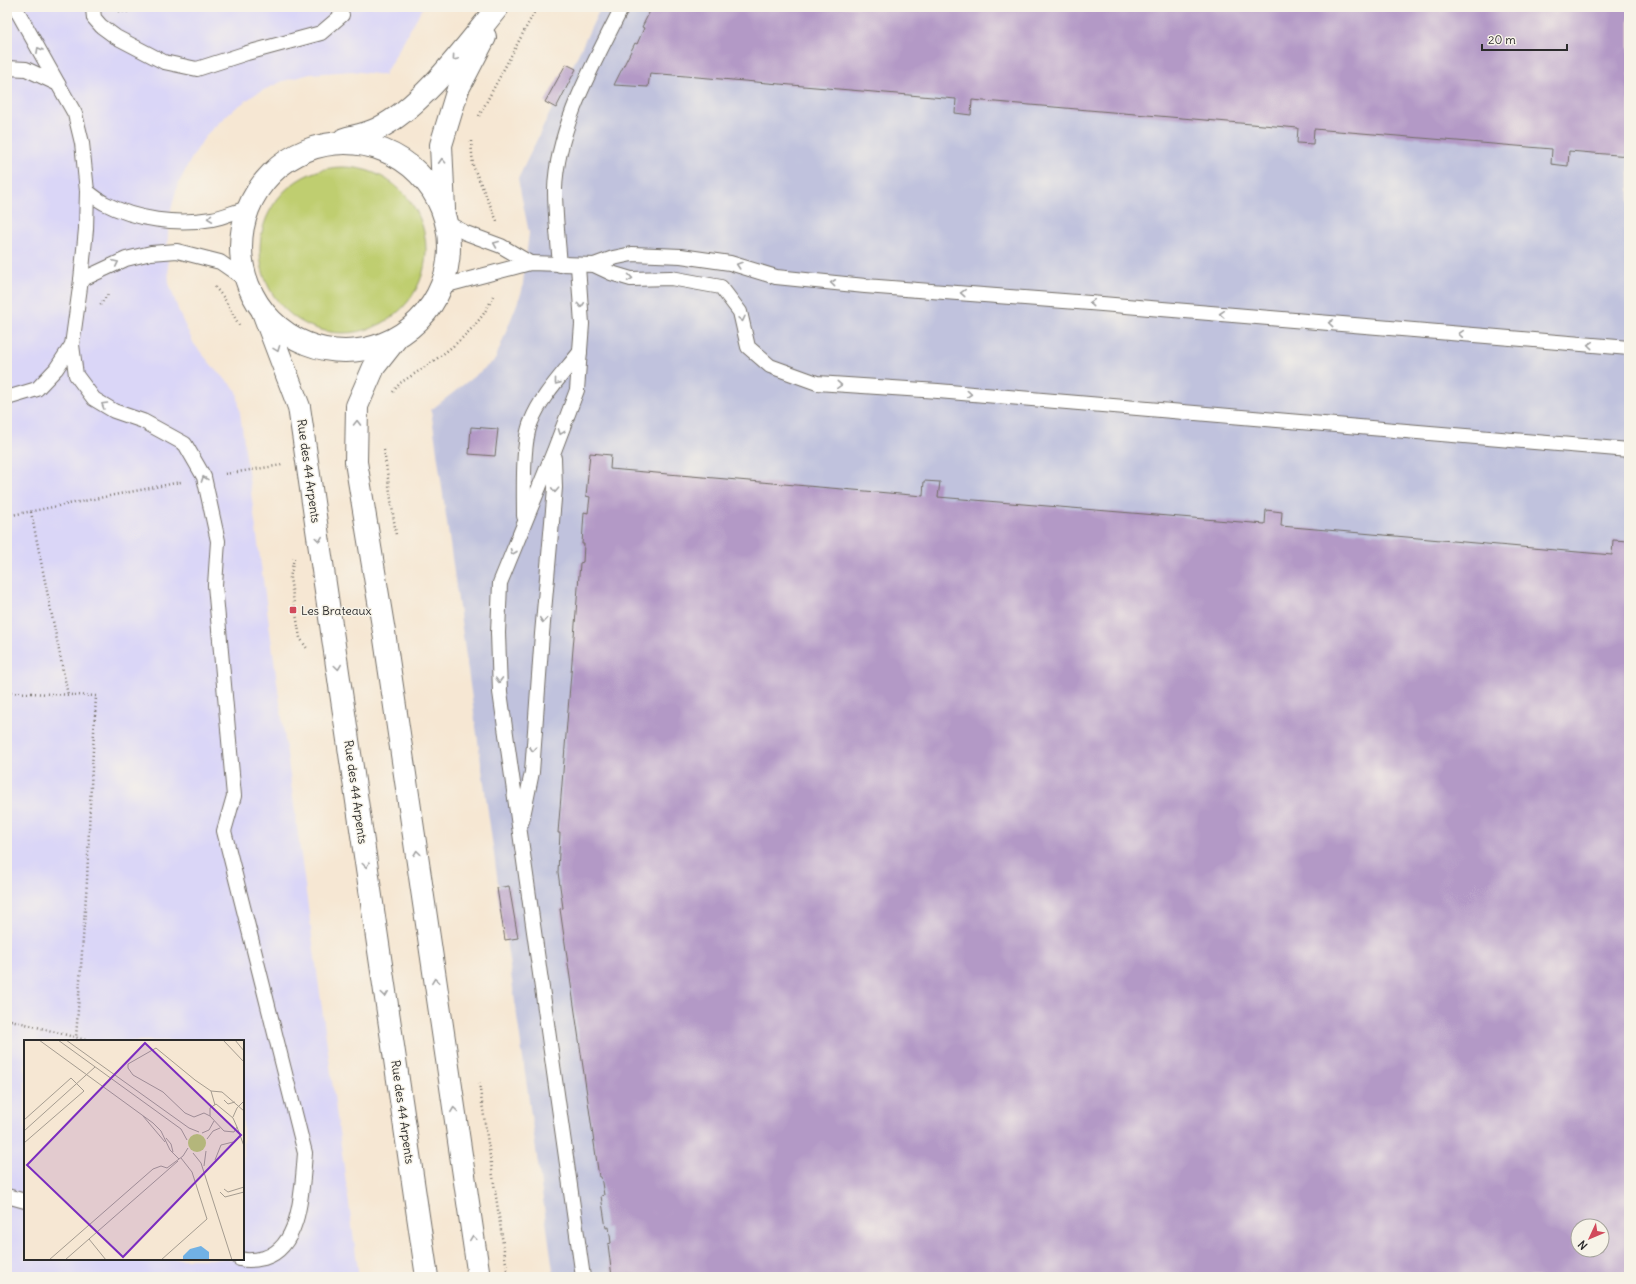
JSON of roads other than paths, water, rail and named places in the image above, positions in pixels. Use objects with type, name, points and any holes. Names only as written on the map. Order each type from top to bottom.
[{"type":"street","name":"Rue des 44 Arpents","points":[[426,1277],[299,407],[263,312],[246,280],[240,256],[241,232],[248,208],[267,177],[296,154],[376,129],[402,112],[441,76],[499,7]]},
{"type":"street","name":"Rue des 44 Arpents","points":[[479,1277],[384,632],[356,462],[357,406],[374,367],[396,339],[424,316],[443,286],[450,255],[441,145],[458,89],[499,7]]},
{"type":"street","name":"Rue des 44 Arpents","points":[[330,143],[366,145],[400,158],[427,182],[446,218]]},
{"type":"street","name":"Rue des 44 Arpents","points":[[263,312],[290,336],[324,350],[361,351],[396,339]]},
{"type":"lane","points":[[7,12],[10,7]]},
{"type":"lane","points":[[15,7],[76,114],[82,143],[86,191],[86,229],[72,345],[76,375],[94,399],[114,411],[143,421],[185,444],[204,478],[218,541],[215,584],[234,796],[224,831],[305,1154],[300,1205],[289,1239],[271,1256],[258,1260],[244,1259]]},
{"type":"lane","points":[[560,264],[555,188],[562,142],[582,89],[622,7]]},
{"type":"lane","points":[[93,9],[94,18],[101,26],[116,37],[164,62],[197,69],[246,53],[320,33],[342,15]]},
{"type":"lane","points":[[7,68],[26,69],[58,84]]},
{"type":"lane","points":[[86,191],[104,203],[130,214],[160,220],[183,221],[213,219],[248,208]]},
{"type":"lane","points":[[446,218],[466,233],[501,246],[530,263]]},
{"type":"lane","points":[[81,280],[126,259],[151,253],[177,251],[220,262],[246,280]]},
{"type":"lane","points":[[443,286],[530,263],[578,266],[594,265],[613,258],[632,254],[681,256],[730,262],[776,277],[865,286],[1098,303],[1629,348]]},
{"type":"lane","points":[[594,265],[611,273],[631,279],[671,278],[721,287],[740,312],[748,347],[770,366],[817,383],[938,391],[1629,450]]},
{"type":"lane","points":[[578,266],[582,324],[577,390],[554,451],[500,583],[498,633],[500,692],[509,762],[520,830],[583,1277]]},
{"type":"lane","points":[[7,398],[37,389],[56,369],[72,345]]},
{"type":"lane","points":[[524,526],[526,447],[530,423],[540,403],[580,351]]},
{"type":"lane","points":[[520,830],[532,772],[555,488],[554,451]]},
{"type":"lane","points":[[7,1196],[24,1201]]},
{"type":"place","name":"Les Brateaux","points":[[293,610]]}]
